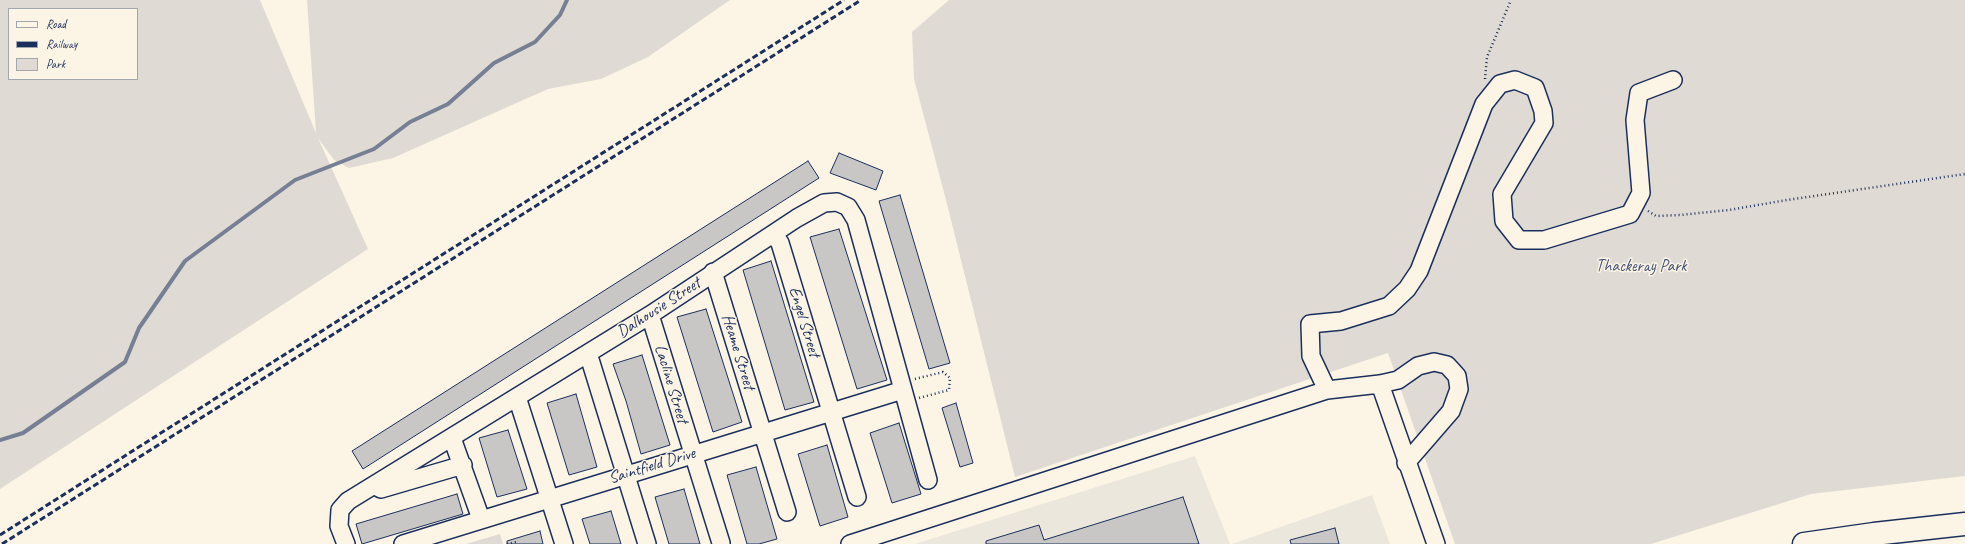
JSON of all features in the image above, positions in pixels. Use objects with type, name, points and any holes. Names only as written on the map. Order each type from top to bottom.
[{"type":"main road","points":[[1804,544],[1874,534],[1965,524]]},
{"type":"street","points":[[1327,390],[1311,356],[1310,324],[1341,321],[1389,306],[1407,289],[1419,271],[1484,104],[1500,84],[1515,80],[1536,88],[1543,111],[1544,123],[1502,194],[1504,221],[1519,240],[1544,240],[1630,214],[1641,192],[1635,120],[1639,93],[1672,80]]},
{"type":"street","name":"Dalhousie Street","points":[[346,544],[339,526],[340,510],[348,501],[650,315],[797,218],[824,203],[837,202],[848,207],[856,220],[907,385],[928,480]]},
{"type":"street","name":"Engel Street","points":[[774,234],[780,243],[857,497]]},
{"type":"street","name":"Heame Street","points":[[714,272],[787,512]]},
{"type":"street","name":"Lacline Street","points":[[650,315],[692,454],[721,543]]},
{"type":"street","points":[[588,353],[625,475],[648,544]]},
{"type":"street","points":[[850,544],[1327,390],[1380,384],[1398,380],[1418,366],[1434,362],[1447,366],[1457,376],[1459,389],[1451,412],[1406,463]]},
{"type":"street","points":[[1380,384],[1406,463],[1436,544]]},
{"type":"street","name":"Saintfield Drive","points":[[403,544],[831,411],[907,385]]},
{"type":"street","points":[[517,397],[564,544]]},
{"type":"street","points":[[452,438],[463,465],[481,519]]},
{"type":"street","points":[[376,485],[381,489],[463,465]]},
{"type":"path","points":[[1484,104],[1487,57],[1510,0]]},
{"type":"path","points":[[1635,204],[1656,216],[1680,215],[1729,210],[1965,174]]},
{"type":"path","points":[[907,385],[943,372],[950,378],[949,390],[918,398]]},
{"type":"path","points":[[507,544],[516,542]]},
{"type":"shaded area","points":[[1195,456],[1230,544],[915,544]]},
{"type":"shaded area","points":[[1372,495],[1390,544],[1232,544]]},
{"type":"green space","points":[[0,0],[260,0],[316,133],[307,0],[730,0],[648,57],[601,79],[548,89],[393,158],[349,168],[334,160],[318,138],[368,249],[0,489]]},
{"type":"green space","name":"Thackeray Park","points":[[949,0],[1965,0],[1965,476],[1811,494],[1651,544],[1455,544],[1388,353],[1015,477],[946,200],[914,79],[912,32]]},
{"type":"green space","points":[[500,534],[503,544],[466,544]]},
{"type":"building","points":[[839,153],[883,171],[876,190],[830,173]]},
{"type":"building","points":[[808,161],[819,178],[363,469],[352,451]]},
{"type":"building","points":[[900,195],[950,363],[929,369],[879,201]]},
{"type":"building","points":[[839,229],[887,380],[857,389],[810,237]]},
{"type":"building","points":[[771,261],[814,402],[785,410],[743,270]]},
{"type":"building","points":[[706,309],[742,422],[713,432],[677,317]]},
{"type":"building","points":[[642,355],[670,445],[641,454],[626,401],[613,364]]},
{"type":"building","points":[[576,394],[597,467],[569,475],[547,403]]},
{"type":"building","points":[[956,403],[973,463],[960,467],[942,408]]},
{"type":"building","points":[[899,423],[921,494],[892,503],[870,433]]},
{"type":"building","points":[[508,430],[527,489],[497,497],[479,438]]},
{"type":"building","points":[[827,445],[848,517],[820,526],[798,454]]},
{"type":"building","points":[[756,467],[777,539],[759,544],[747,544],[727,475]]},
{"type":"building","points":[[684,489],[700,544],[669,544],[655,497]]},
{"type":"building","points":[[457,494],[463,514],[362,544],[356,524]]},
{"type":"building","points":[[1183,497],[1199,544],[986,544],[986,541],[1039,525],[1044,540]]},
{"type":"building","points":[[611,511],[621,544],[590,544],[582,519]]},
{"type":"building","points":[[1335,528],[1339,544],[1291,544],[1290,540]]},
{"type":"building","points":[[540,531],[543,544],[507,544],[507,541]]},
{"type":"waterway","points":[[0,440],[23,433],[125,362],[139,328],[185,261],[295,180],[374,149],[410,122],[448,104],[494,63],[535,42],[560,15],[567,0]]},
{"type":"railway","points":[[0,535],[844,0]]},
{"type":"railway","points":[[2,544],[861,0]]}]
